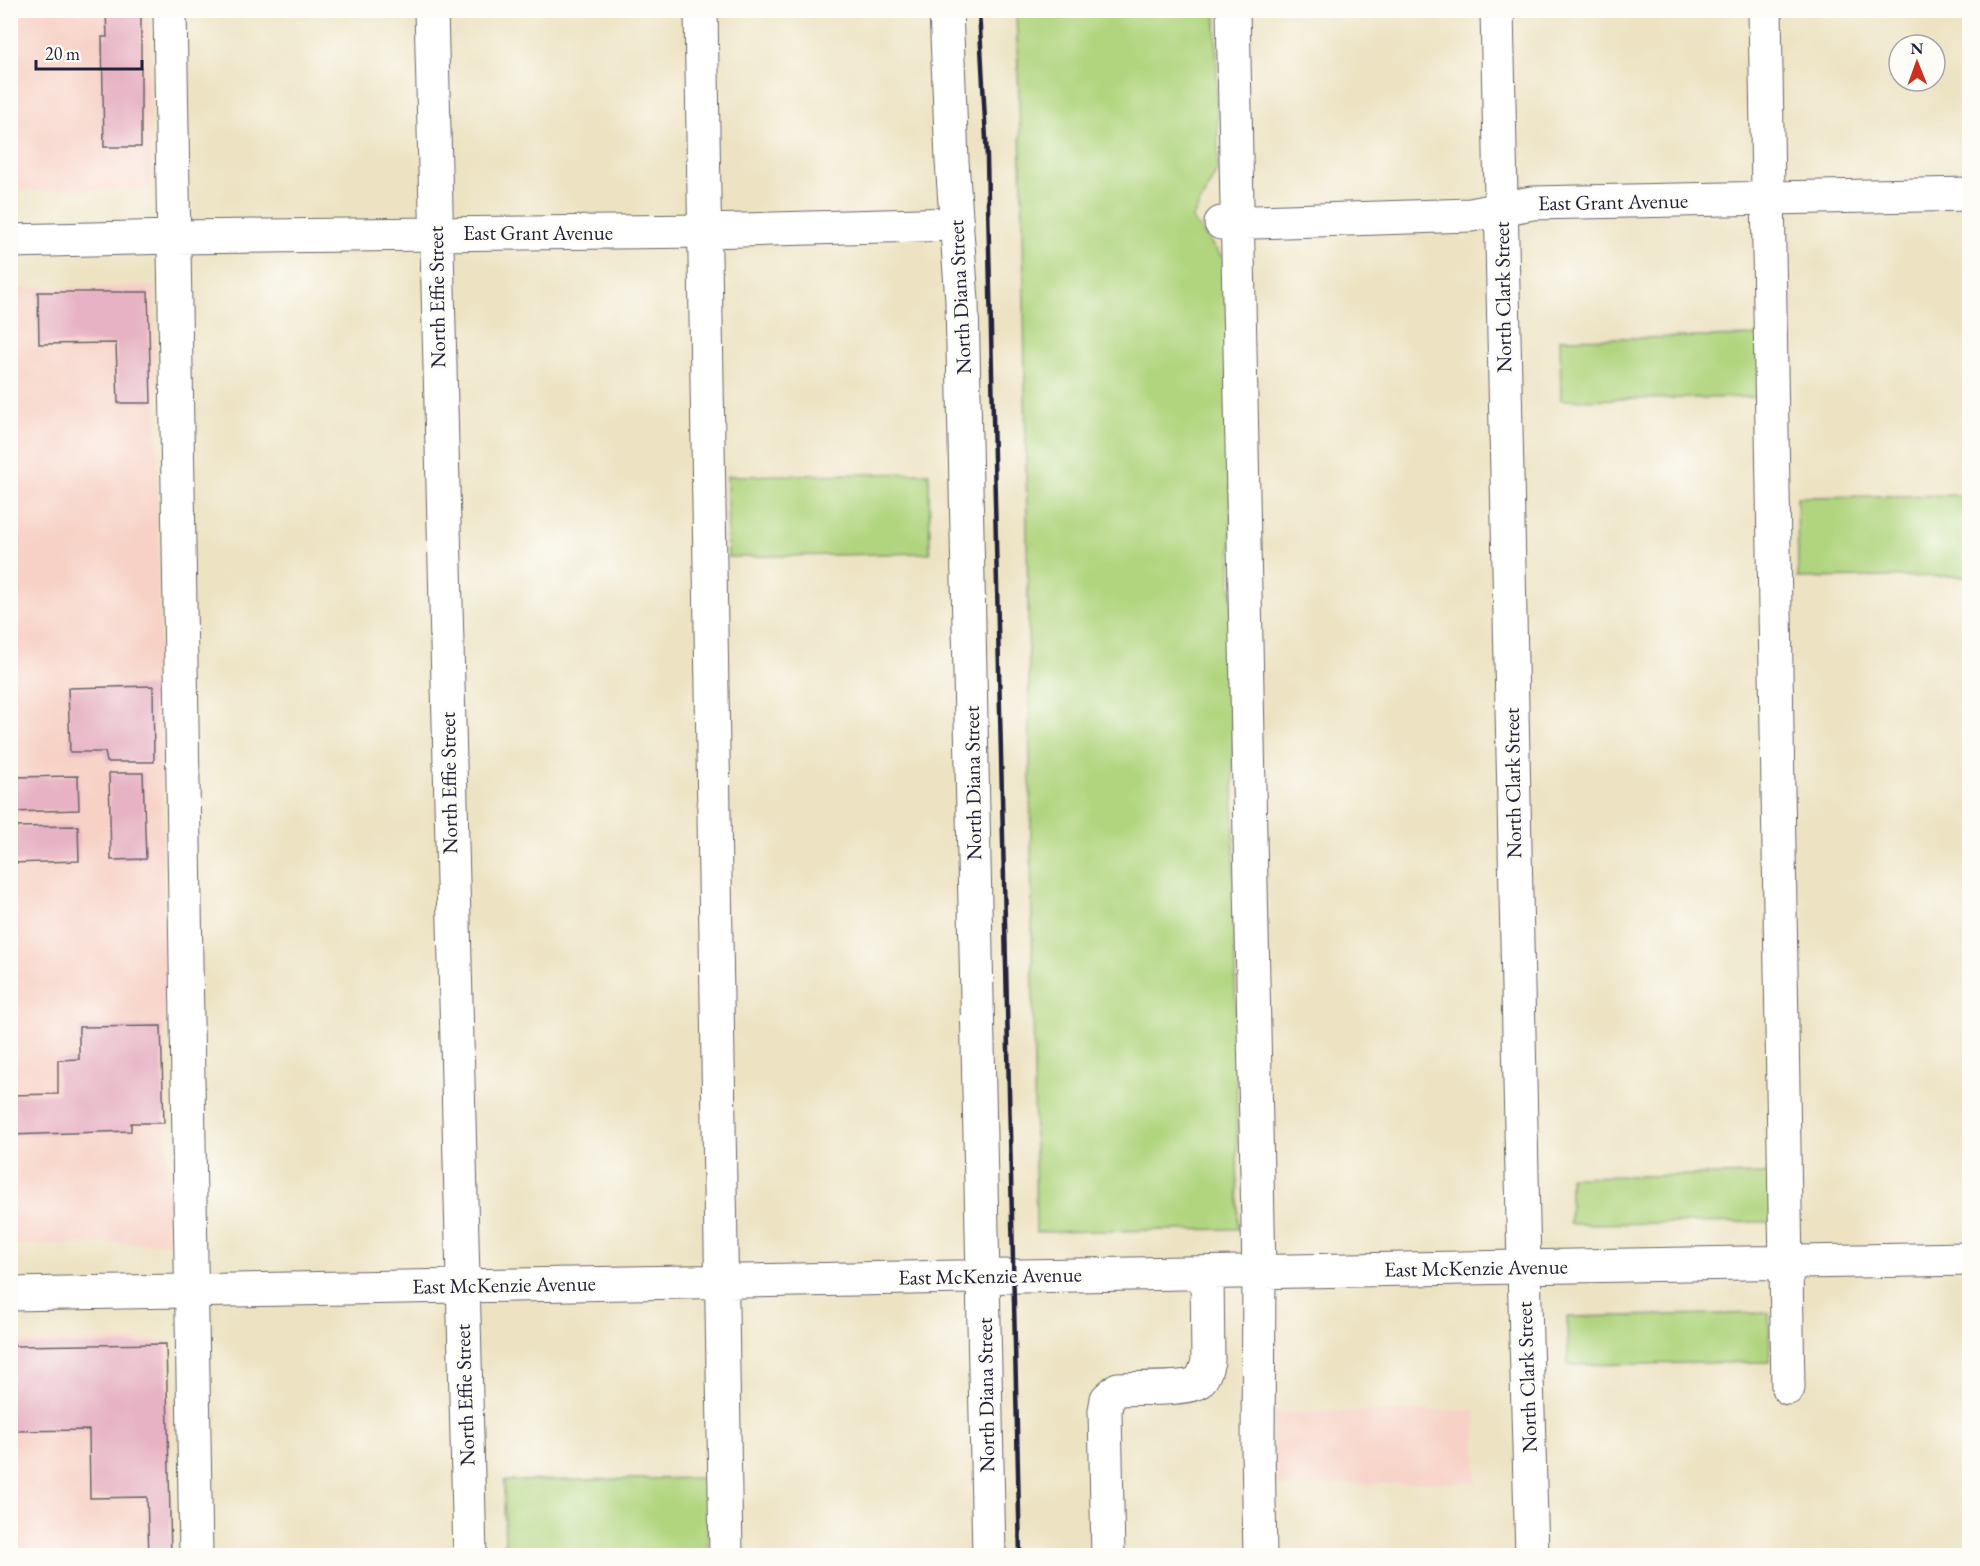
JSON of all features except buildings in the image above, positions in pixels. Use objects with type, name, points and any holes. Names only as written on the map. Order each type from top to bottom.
[{"type":"street","points":[[170,10],[196,1556]]},
{"type":"street","name":"North Effie Street","points":[[431,10],[470,1556]]},
{"type":"street","points":[[701,10],[726,1556]]},
{"type":"street","name":"North Diana Street","points":[[946,10],[962,301],[989,1556]]},
{"type":"street","points":[[1233,10],[1230,223],[1259,1272],[1260,1556]]},
{"type":"street","name":"North Clark Street","points":[[1497,10],[1532,1556]]},
{"type":"street","points":[[1766,10],[1788,1388]]},
{"type":"street","name":"East Grant Avenue","points":[[1230,223],[1471,215],[1532,203],[1970,194]]},
{"type":"street","name":"East Grant Avenue","points":[[10,241],[705,231],[957,224]]},
{"type":"street","name":"East McKenzie Avenue","points":[[10,1294],[1970,1259]]},
{"type":"street","points":[[1108,1556],[1105,1411],[1107,1399],[1118,1389],[1185,1386],[1197,1383],[1204,1375],[1209,1361],[1207,1273]]},
{"type":"shaded area","points":[[10,11],[150,11],[151,189],[11,191]]},
{"type":"shaded area","points":[[155,286],[168,1243],[11,1245],[10,288]]},
{"type":"shaded area","points":[[169,1340],[172,1555],[11,1555],[10,1342]]},
{"type":"shaded area","points":[[1476,1410],[1476,1482],[1274,1486],[1273,1413]]},
{"type":"green space","points":[[1016,11],[1216,11],[1218,168],[1192,219],[1228,265],[1238,1229],[1036,1232],[1023,221]]},
{"type":"green space","points":[[1763,336],[1763,397],[1561,400],[1560,339]]},
{"type":"green space","points":[[929,473],[930,553],[728,557],[727,476]]},
{"type":"green space","points":[[1969,495],[1969,576],[1798,578],[1797,497]]},
{"type":"green space","points":[[1772,1174],[1772,1222],[1570,1224],[1570,1177]]},
{"type":"green space","points":[[1769,1313],[1770,1362],[1568,1365],[1567,1317]]},
{"type":"green space","points":[[707,1478],[708,1555],[505,1555],[504,1481]]},
{"type":"railway","points":[[979,10],[987,158],[1020,1556]]}]
